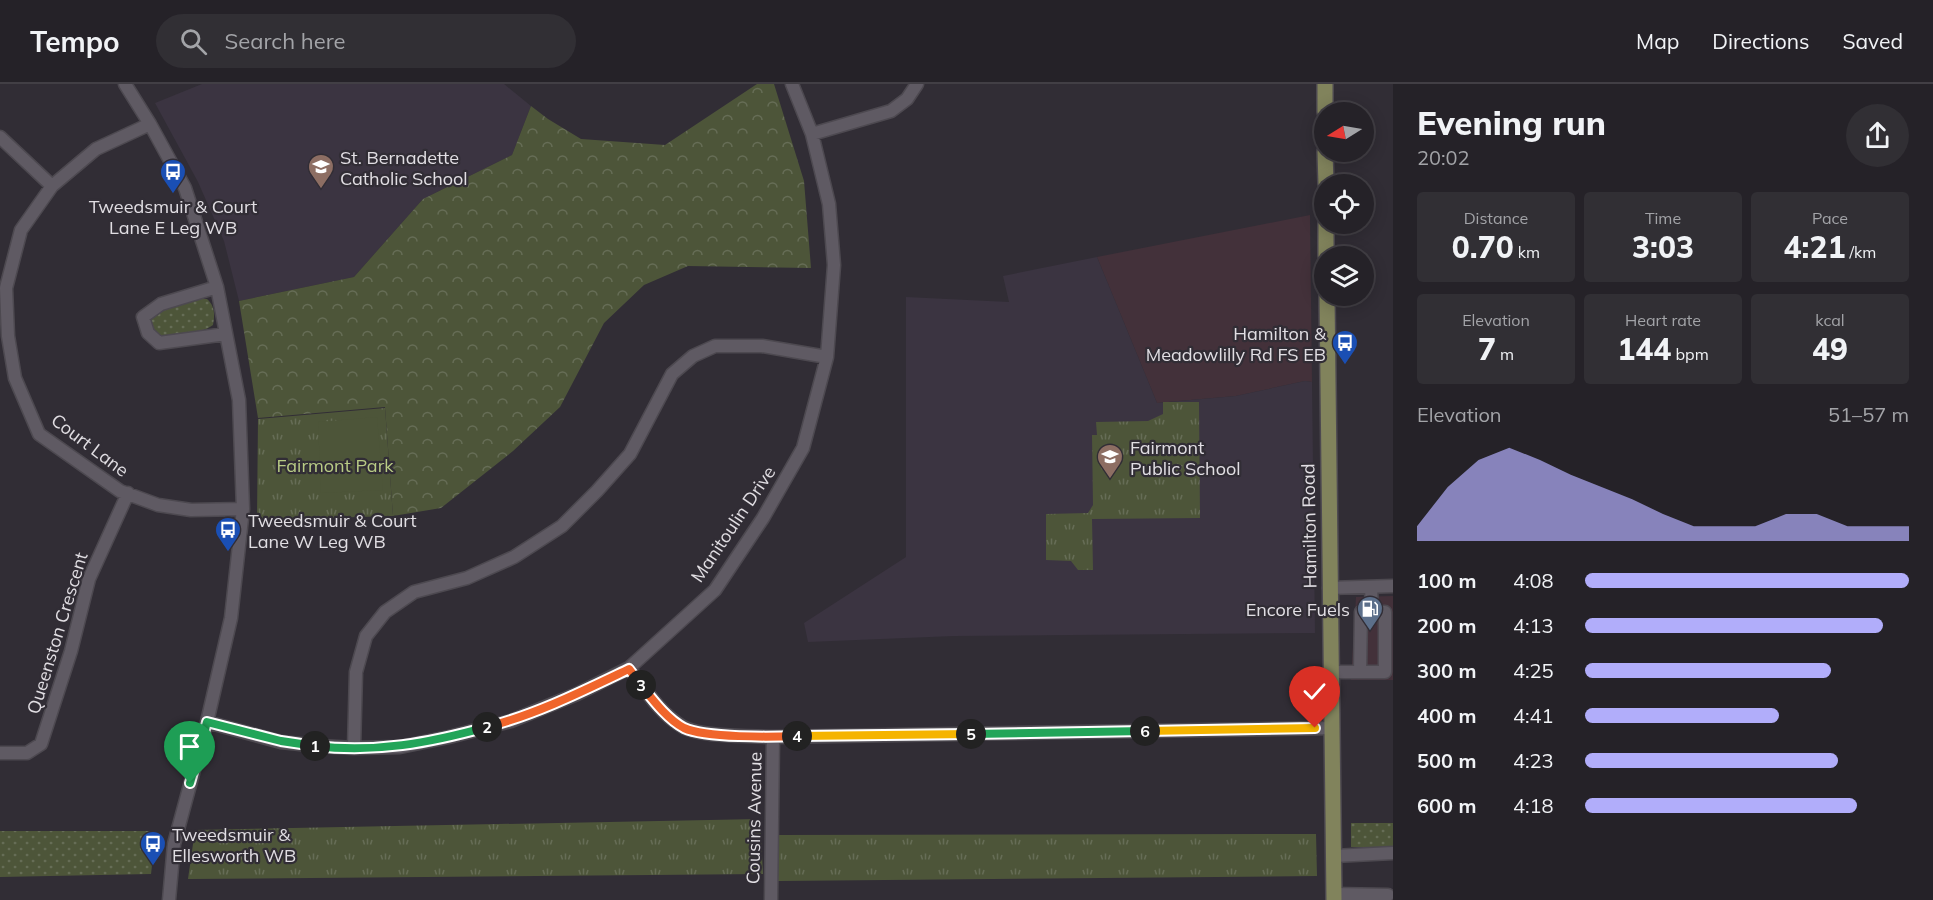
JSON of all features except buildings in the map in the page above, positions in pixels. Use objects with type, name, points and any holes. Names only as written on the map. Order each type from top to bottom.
[{"type":"main road","points":[[1325,84],[1325,102]]},
{"type":"main road","name":"Hamilton Road","points":[[1327,306],[1334,897]]},
{"type":"street","points":[[125,84],[185,188],[217,287],[238,400],[243,509],[231,618],[207,722],[174,844],[169,900]]},
{"type":"street","name":"Manitoulin Drive","points":[[207,722],[281,741],[354,748],[400,747],[450,737],[511,721],[577,694],[629,669],[715,590],[763,518],[803,448],[827,357],[834,265],[828,204],[812,134],[792,84]]},
{"type":"street","points":[[812,134],[891,111],[907,99],[917,84]]},
{"type":"street","name":"Court Lane","points":[[150,124],[96,149],[52,186],[21,230],[6,288],[8,336],[15,378],[39,434],[120,491],[158,505],[191,510],[243,509]]},
{"type":"street","points":[[0,137],[52,186]]},
{"type":"street","points":[[217,287],[161,304],[143,317],[148,333],[159,344],[226,334]]},
{"type":"street","points":[[354,748],[356,672],[366,636],[385,612],[414,592],[467,578],[514,557],[562,526],[630,454],[672,374],[693,356],[715,346],[762,346],[827,357]]},
{"type":"street","name":"Queenston Crescent","points":[[0,753],[27,753],[41,744],[71,651],[89,579],[128,493]]},
{"type":"street","points":[[1329,588],[1393,586]]},
{"type":"street","points":[[1371,587],[1372,613]]},
{"type":"street","points":[[1330,672],[1360,672],[1385,672],[1389,621],[1385,612],[1361,612],[1360,672]]},
{"type":"street","points":[[629,669],[661,709],[685,728],[715,734],[773,737],[1331,728]]},
{"type":"street","name":"Cousins Avenue","points":[[771,900],[773,737]]},
{"type":"street","points":[[1334,856],[1393,853]]},
{"type":"street","points":[[1334,897],[1388,895]]},
{"type":"shaded area","name":"St. Bernadette Catholic School","points":[[202,84],[504,84],[531,106],[512,155],[423,199],[354,277],[239,301],[224,241],[198,182],[155,103]]},
{"type":"shaded area","points":[[1310,215],[1312,382],[1305,381],[1236,396],[1157,403],[1097,257]]},
{"type":"shaded area","name":"Fairmont Public School","points":[[1097,257],[1157,403],[1236,396],[1305,381],[1312,382],[1315,633],[954,636],[808,642],[804,623],[906,557],[906,297],[1009,302],[1003,276]]},
{"type":"shaded area","points":[[1393,596],[1393,680],[1351,680],[1356,597]]},
{"type":"green space","points":[[757,84],[774,84],[804,181],[811,268],[688,266],[644,285],[604,323],[560,407],[513,451],[441,508],[393,516],[385,407],[258,418],[239,301],[354,277],[423,199],[512,155],[531,106],[581,139],[665,145]]},
{"type":"green space","points":[[207,299],[212,305],[213,325],[200,331],[167,338],[153,332],[151,318],[162,309]]},
{"type":"green space","points":[[1163,402],[1199,402],[1200,518],[1092,519],[1093,570],[1078,570],[1071,561],[1046,560],[1046,514],[1088,513],[1093,505],[1092,435],[1097,435],[1096,422],[1148,421],[1163,414]]},
{"type":"green space","name":"Fairmont Park","points":[[385,408],[393,516],[257,520],[258,419]]},
{"type":"green space","points":[[377,417],[383,490],[321,493],[318,422]]},
{"type":"green space","points":[[760,819],[763,874],[188,879],[195,830]]},
{"type":"green space","points":[[1351,823],[1393,823],[1393,848],[1351,847]]},
{"type":"green space","points":[[0,831],[156,831],[151,874],[0,877]]},
{"type":"green space","points":[[1316,834],[1317,876],[778,881],[779,835]]},
{"type":"place","name":"St. Bernadette Catholic School","points":[[321,190]]},
{"type":"place","name":"Tweedsmuir & Court Lane E Leg WB","points":[[173,195]]},
{"type":"place","name":"Hamilton & Meadowlilly Rd FS EB","points":[[1345,366]]},
{"type":"place","name":"Fairmont Public School","points":[[1110,480]]},
{"type":"place","name":"Tweedsmuir & Court Lane W Leg WB","points":[[228,553]]},
{"type":"place","name":"Encore Fuels","points":[[1370,632]]},
{"type":"place","name":"Tweedsmuir & Ellesworth WB","points":[[153,867]]},
{"type":"route","points":[[190,783],[207,722],[281,741],[319,746],[400,747],[511,721],[577,694],[629,669],[661,709],[685,728],[715,734],[773,737],[1315,728]]}]
